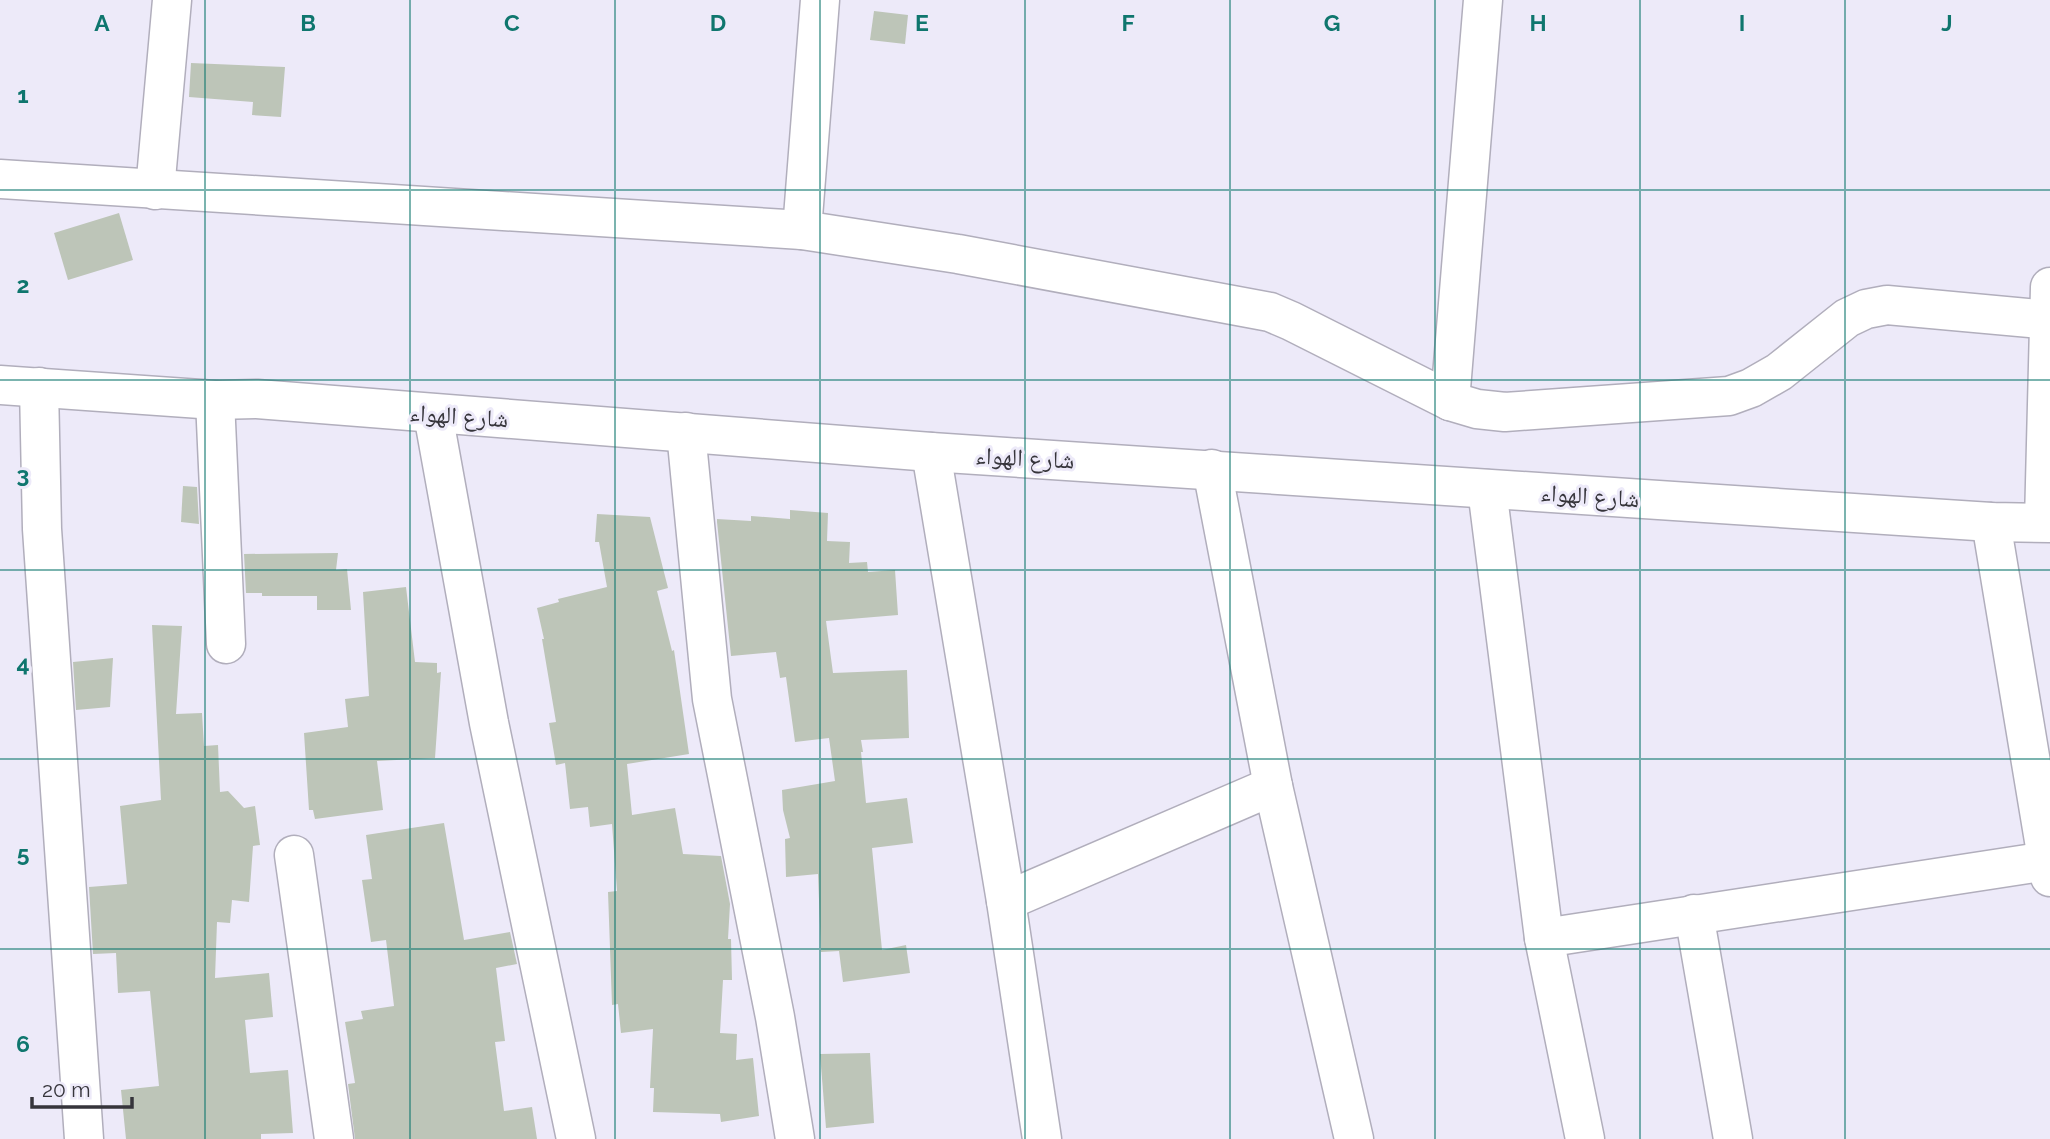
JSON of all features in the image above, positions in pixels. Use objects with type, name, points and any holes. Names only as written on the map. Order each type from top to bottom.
[{"type":"street","points":[[155,190],[172,0]]},
{"type":"street","points":[[802,230],[820,0]]},
{"type":"street","points":[[1450,401],[1483,0]]},
{"type":"street","points":[[0,179],[802,230],[958,254],[1270,312],[1450,401],[1477,409],[1505,412],[1729,396],[1751,388],[1779,372],[1847,318],[1866,309],[1887,305],[2049,309],[2047,523]]},
{"type":"street","name":"شارع الهواء","points":[[0,385],[215,400],[257,399],[931,452],[1991,522],[2047,523]]},
{"type":"street","points":[[39,387],[42,529],[84,1139]]},
{"type":"street","points":[[215,400],[226,645]]},
{"type":"street","points":[[433,414],[489,723],[576,1139]]},
{"type":"street","points":[[686,432],[712,699],[775,1017],[795,1139]]},
{"type":"street","points":[[931,452],[1006,901],[1042,1139]]},
{"type":"street","points":[[1212,469],[1273,786],[1354,1139]]},
{"type":"street","points":[[1487,489],[1544,938],[1585,1139]]},
{"type":"street","points":[[1544,938],[1694,914],[2048,869],[1991,522]]},
{"type":"street","points":[[1006,901],[1273,786]]},
{"type":"street","points":[[294,855],[334,1139]]},
{"type":"street","points":[[1694,914],[1733,1139]]},
{"type":"building","points":[[874,11],[908,15],[905,44],[870,40]]},
{"type":"building","points":[[191,63],[285,67],[281,117],[252,115],[253,102],[189,97]]},
{"type":"building","points":[[119,213],[133,260],[68,280],[54,233]]},
{"type":"building","points":[[183,486],[197,487],[199,524],[181,522]]},
{"type":"building","points":[[790,510],[828,513],[827,541],[850,542],[849,563],[867,562],[868,572],[895,570],[898,615],[826,621],[833,673],[907,670],[909,738],[861,740],[861,752],[866,803],[907,798],[913,843],[872,848],[882,950],[906,945],[910,973],[843,982],[839,951],[821,952],[818,874],[786,877],[785,839],[790,838],[783,810],[782,790],[835,781],[829,738],[795,742],[786,677],[780,678],[776,652],[731,656],[717,519],[751,521],[751,516],[790,519]]},
{"type":"building","points":[[597,514],[650,517],[668,588],[657,591],[672,651],[674,650],[689,754],[627,764],[632,815],[675,808],[683,854],[721,856],[730,904],[728,939],[731,939],[732,980],[723,980],[720,1033],[737,1034],[736,1060],[753,1058],[759,1116],[721,1122],[720,1114],[653,1112],[654,1088],[650,1088],[653,1029],[621,1033],[618,1004],[612,1005],[608,892],[617,891],[612,824],[590,827],[588,807],[570,809],[565,763],[556,765],[549,723],[556,722],[537,608],[559,602],[558,599],[607,587],[599,542],[595,542]]},
{"type":"building","points":[[338,553],[336,570],[347,569],[351,610],[317,610],[317,596],[262,596],[262,593],[246,593],[244,554]]},
{"type":"building","points":[[406,587],[415,662],[437,663],[437,673],[441,672],[435,758],[377,761],[383,810],[315,819],[313,810],[309,810],[304,733],[348,727],[345,699],[369,696],[363,592]]},
{"type":"building","points":[[152,625],[182,626],[176,714],[202,713],[204,746],[218,745],[220,792],[228,791],[244,808],[255,806],[260,845],[253,846],[249,902],[232,900],[230,923],[217,922],[215,978],[269,973],[273,1017],[245,1020],[250,1073],[288,1070],[293,1133],[261,1134],[261,1139],[126,1139],[121,1090],[159,1086],[150,991],[118,993],[116,953],[93,954],[89,887],[127,884],[120,806],[161,800]]},
{"type":"building","points":[[113,658],[110,707],[76,710],[73,662]]},
{"type":"building","points":[[444,823],[464,940],[510,932],[517,964],[496,968],[505,1041],[495,1042],[504,1111],[532,1107],[537,1139],[355,1139],[348,1084],[355,1083],[345,1022],[363,1019],[361,1011],[394,1006],[386,940],[371,942],[362,880],[372,879],[366,835]]},
{"type":"building","points":[[870,1053],[874,1123],[826,1128],[820,1054]]}]
